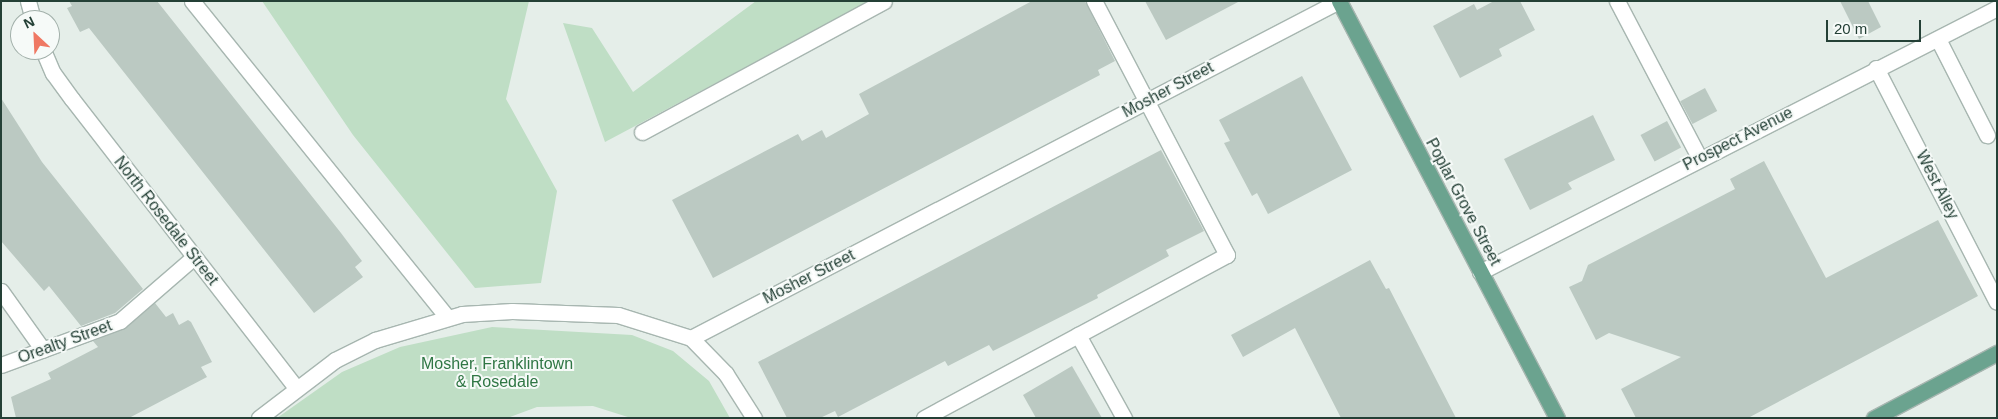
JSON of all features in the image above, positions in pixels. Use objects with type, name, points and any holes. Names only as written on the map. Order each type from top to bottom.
[{"type":"main road","name":"Poplar Grove Street","points":[[1339,1],[1557,418]]},
{"type":"main road","points":[[1874,418],[1997,353]]},
{"type":"street","points":[[192,1],[448,318]]},
{"type":"street","points":[[642,132],[884,1]]},
{"type":"street","points":[[924,418],[945,412],[1078,335],[1227,255],[1094,1]]},
{"type":"street","name":"Mosher Street","points":[[691,338],[1339,1]]},
{"type":"street","points":[[1617,1],[1700,158]]},
{"type":"street","name":"Prospect Avenue","points":[[1480,272],[1876,68],[1997,8]]},
{"type":"street","points":[[1938,38],[1987,135]]},
{"type":"street","name":"North Rosedale Street","points":[[47,60],[53,73],[72,100],[296,388]]},
{"type":"street","name":"West Alley","points":[[1876,68],[1997,302]]},
{"type":"street","name":"Orealty Street","points":[[1,365],[120,321],[194,257]]},
{"type":"street","points":[[1,292],[43,350]]},
{"type":"street","points":[[259,418],[335,360],[374,340],[448,318],[512,311],[618,315],[691,338],[726,374],[754,418]]},
{"type":"street","points":[[1078,335],[1124,418]]},
{"type":"green space","points":[[262,1],[529,1],[506,99],[557,191],[541,283],[475,288],[353,135]]},
{"type":"green space","points":[[756,1],[870,1],[605,142],[563,23],[592,28],[633,92]]},
{"type":"green space","name":"Mosher, Franklintown & Rosedale","points":[[492,327],[632,335],[673,351],[709,381],[730,418],[631,418],[593,406],[537,407],[507,418],[277,418],[342,372],[400,347]]},
{"type":"building","points":[[69,1],[157,1],[362,261],[355,267],[363,277],[314,313],[89,28],[80,32],[67,8],[72,6]]},
{"type":"building","points":[[1032,1],[1085,1],[1115,61],[1098,70],[1100,75],[713,278],[672,200],[798,134],[802,141],[822,130],[826,138],[869,114],[859,94]]},
{"type":"building","points":[[1145,1],[1240,1],[1166,40]]},
{"type":"building","points":[[1494,1],[1520,1],[1535,30],[1499,49],[1502,56],[1460,78],[1433,26],[1474,4],[1477,10]]},
{"type":"building","points":[[1840,1],[1868,1],[1881,27],[1859,39]]},
{"type":"building","points":[[1302,76],[1352,170],[1268,214],[1257,193],[1252,196],[1224,143],[1230,141],[1219,120]]},
{"type":"building","points":[[1705,88],[1717,111],[1692,124],[1680,101]]},
{"type":"building","points":[[1,98],[42,162],[143,289],[115,313],[81,326],[49,286],[44,291],[1,241]]},
{"type":"building","points":[[1593,115],[1615,160],[1568,183],[1572,189],[1530,210],[1504,159]]},
{"type":"building","points":[[1667,121],[1681,147],[1655,162],[1641,135]]},
{"type":"building","points":[[1161,150],[1204,231],[1166,250],[1169,256],[1097,295],[1098,298],[993,351],[989,345],[948,366],[945,361],[838,417],[835,411],[820,418],[787,418],[758,362]]},
{"type":"building","points":[[1764,161],[1826,278],[1938,220],[1978,296],[1748,418],[1636,418],[1621,389],[1681,357],[1609,333],[1596,340],[1569,287],[1582,281],[1588,265],[1735,189],[1730,179]]},
{"type":"building","points":[[1370,260],[1386,289],[1389,288],[1456,418],[1341,418],[1295,328],[1243,357],[1231,335]]},
{"type":"building","points":[[155,303],[166,317],[173,313],[179,325],[188,320],[191,322],[212,362],[201,367],[207,377],[129,418],[16,418],[11,397],[51,379],[48,373],[98,347],[93,341],[126,328]]},
{"type":"building","points":[[1072,366],[1102,418],[1036,418],[1023,395]]}]
